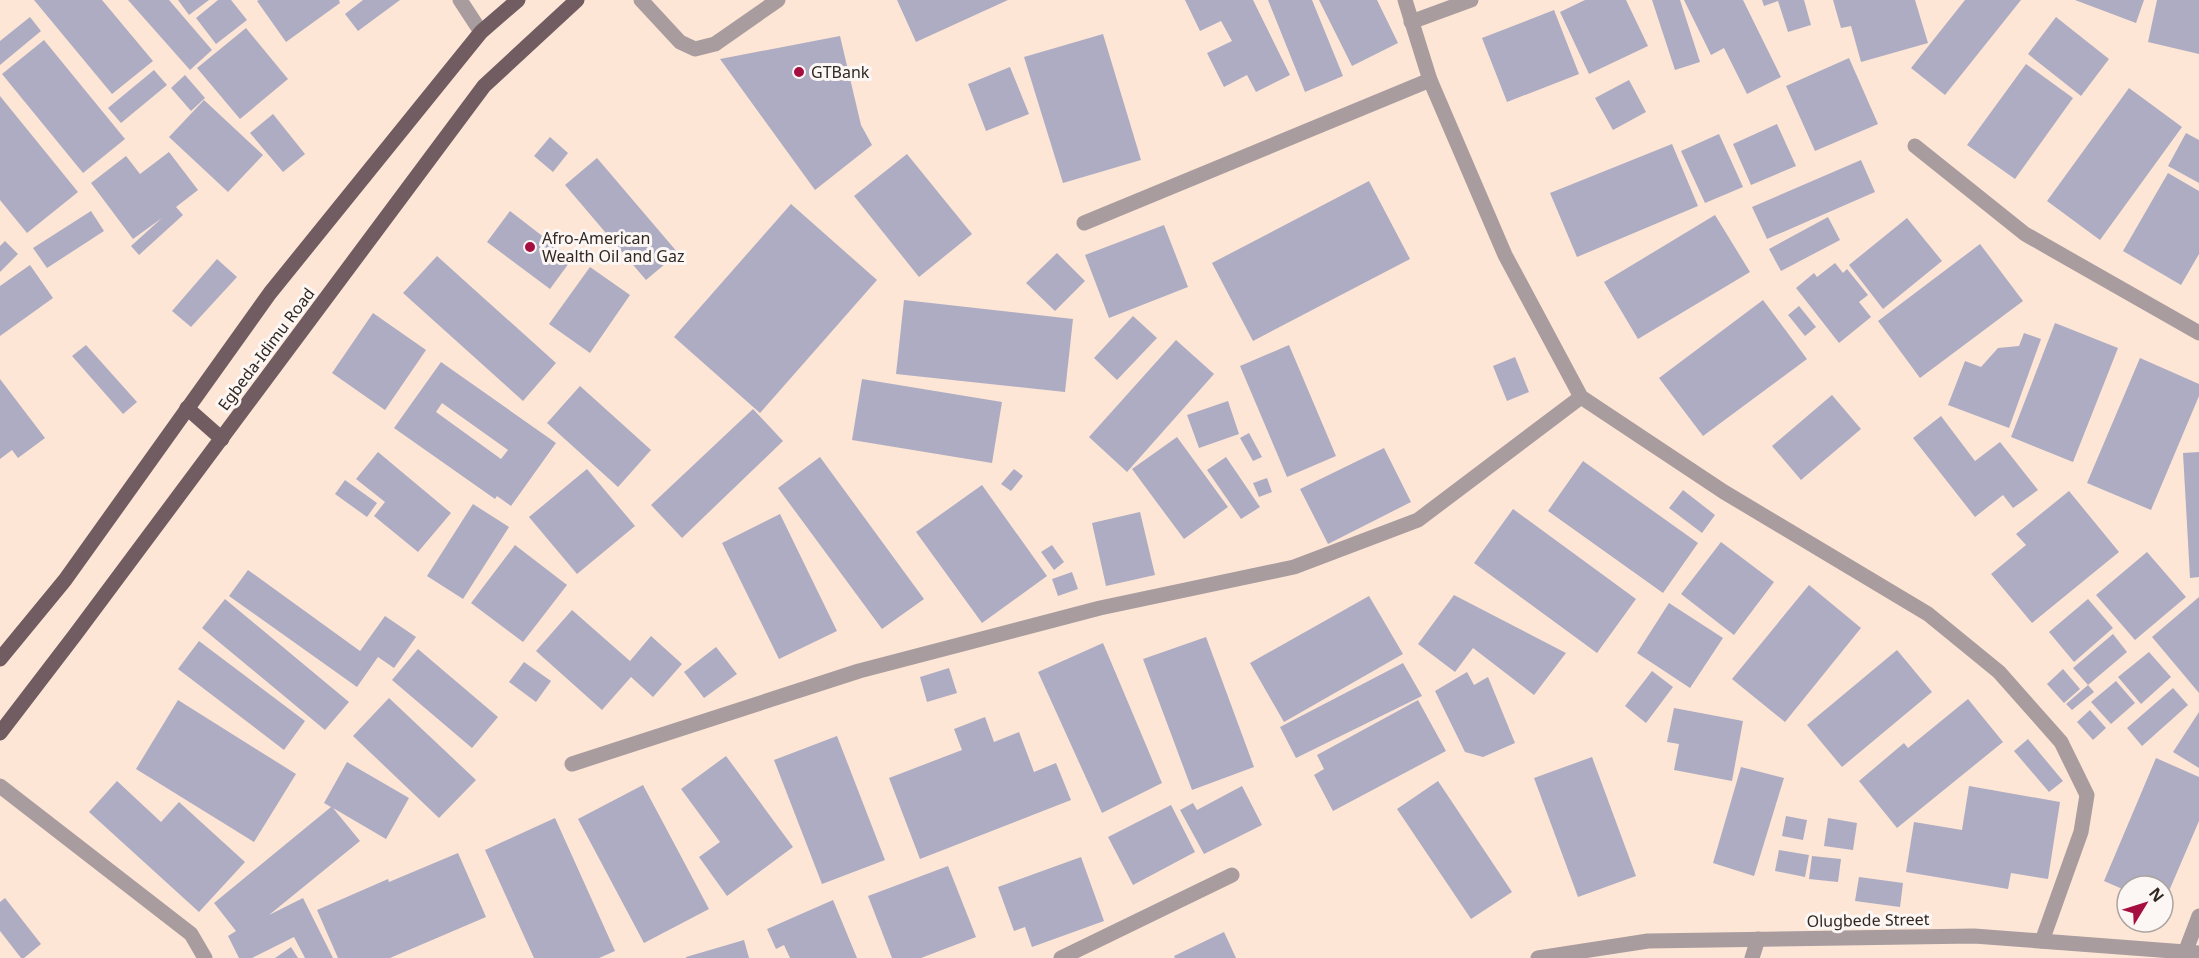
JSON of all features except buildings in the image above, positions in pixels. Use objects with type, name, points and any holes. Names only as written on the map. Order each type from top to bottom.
[{"type":"main road","name":"Egbeda-Idimu Road","points":[[0,659],[65,580],[270,293],[481,32],[518,0]]},
{"type":"main road","name":"Egbeda-Idimu Road","points":[[0,733],[484,86],[577,0]]},
{"type":"main road","points":[[187,408],[222,438]]},
{"type":"street","points":[[460,0],[481,32]]},
{"type":"street","points":[[650,3],[680,42],[695,49],[715,44],[778,0]]},
{"type":"street","points":[[1405,0],[1430,80],[1504,255],[1581,397],[1724,492],[1928,614],[1999,672],[2061,742],[2087,795],[2081,832],[2042,941]]},
{"type":"street","points":[[1411,22],[1471,0]]},
{"type":"street","points":[[1084,223],[1430,80]]},
{"type":"street","points":[[1915,146],[2025,234],[2199,333]]},
{"type":"street","points":[[572,764],[859,671],[1100,608],[1294,567],[1419,520],[1581,397]]},
{"type":"street","points":[[0,786],[191,934],[205,958]]},
{"type":"street","points":[[1061,958],[1232,874]]},
{"type":"street","points":[[2189,954],[2199,916]]},
{"type":"street","name":"Olugbede Street","points":[[1538,958],[1647,941],[1974,936],[2189,954]]},
{"type":"street","points":[[1752,958],[1758,939]]},
{"type":"place","name":"GTBank","points":[[799,72]]},
{"type":"place","name":"Afro-American Wealth Oil and Gaz","points":[[530,247]]}]
